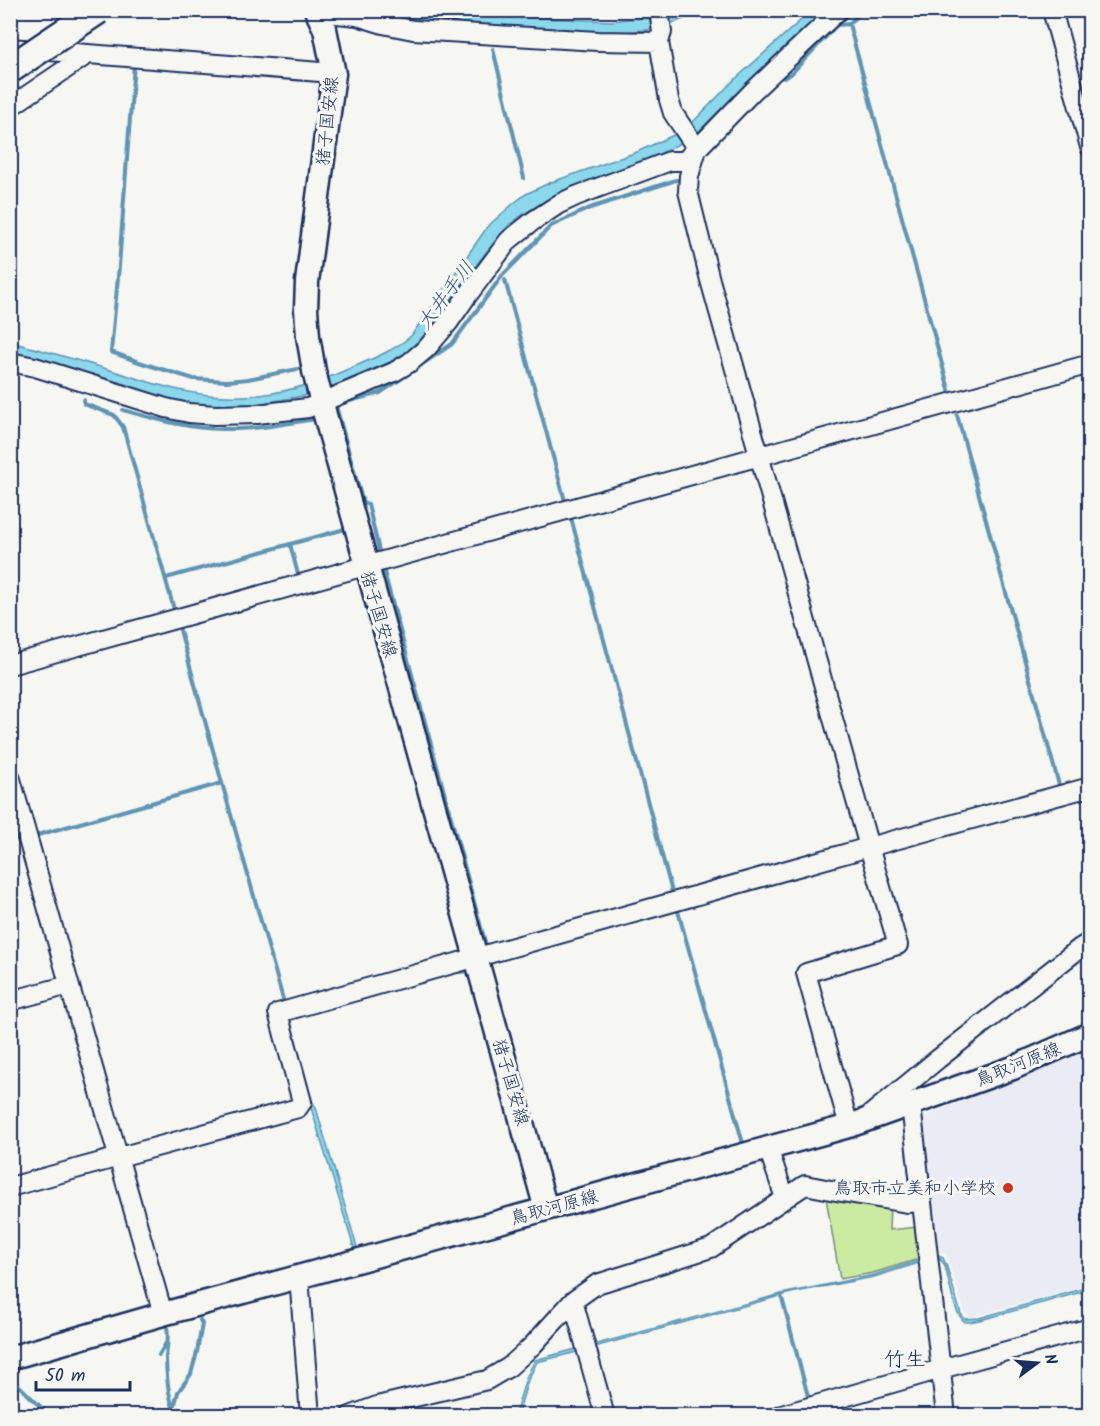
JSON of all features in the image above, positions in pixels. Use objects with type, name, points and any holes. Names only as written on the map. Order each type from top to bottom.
[{"type":"highway","points":[[10,59],[82,10]]},
{"type":"highway","points":[[10,69],[98,10]]},
{"type":"main road","name":"猪子国安線","points":[[317,11],[325,29],[333,73],[307,282],[308,336],[315,374],[366,566],[546,1209]]},
{"type":"main road","name":"鳥取河原線","points":[[10,1358],[855,1125],[1013,1068],[1089,1034]]},
{"type":"street","points":[[659,10],[662,32],[659,42],[669,100],[673,113],[697,149]]},
{"type":"street","points":[[10,362],[36,367],[166,408],[215,415],[257,414],[308,408],[394,372],[427,348],[509,240],[533,221],[576,196],[670,161],[684,161],[752,92],[839,10]]},
{"type":"street","points":[[1052,10],[1089,147]]},
{"type":"street","points":[[317,11],[357,16],[413,30],[598,41],[659,42]]},
{"type":"street","points":[[10,48],[333,73]]},
{"type":"street","points":[[10,107],[88,54]]},
{"type":"street","points":[[697,149],[689,176],[688,191],[710,280],[898,945],[806,973],[855,1125],[1089,942]]},
{"type":"street","points":[[10,665],[1089,364]]},
{"type":"street","points":[[10,776],[163,1314]]},
{"type":"street","points":[[10,1187],[298,1108],[302,1102],[278,1013],[1089,787]]},
{"type":"street","points":[[10,1001],[69,985]]},
{"type":"street","points":[[911,1105],[946,1416]]},
{"type":"street","points":[[768,1148],[785,1198]]},
{"type":"street","points":[[350,1416],[377,1406],[487,1380],[509,1367],[532,1346],[573,1301],[597,1284],[711,1248],[805,1185],[908,1203],[922,1202]]},
{"type":"street","points":[[299,1277],[310,1416]]},
{"type":"street","points":[[573,1301],[605,1416]]},
{"type":"street","points":[[778,1416],[1089,1328]]},
{"type":"shaded area","name":"鳥取市立美和小学校","points":[[1089,1045],[1089,1285],[971,1317],[965,1312],[947,1256],[942,1252],[934,1254],[919,1124],[922,1118]]},
{"type":"green space","points":[[825,1192],[890,1204],[889,1230],[918,1227],[922,1258],[873,1273],[840,1279]]},
{"type":"water","points":[[366,11],[431,11],[611,21],[656,16],[670,11],[706,11],[656,29],[614,33],[403,20]]},
{"type":"water","name":"大井手川","points":[[811,11],[826,11],[764,66],[693,137],[659,154],[549,199],[509,225],[484,255],[429,331],[404,354],[390,362],[303,396],[252,405],[211,406],[178,402],[11,354],[10,342],[173,389],[227,396],[257,395],[288,390],[363,363],[411,336],[488,226],[514,203],[526,194],[549,183],[637,152],[678,133],[692,123],[732,82]]},
{"type":"water","points":[[463,967],[465,973],[456,973],[294,1018]]},
{"type":"water","points":[[290,1019],[311,1098],[316,1108],[357,1247],[354,1248],[308,1098],[287,1020]]},
{"type":"water","points":[[939,1255],[946,1264],[961,1314],[965,1319],[979,1318],[1089,1287],[1089,1290],[988,1318],[965,1322],[954,1303],[944,1264],[934,1256]]},
{"type":"water","points":[[921,1260],[922,1262],[874,1277],[791,1293],[594,1347],[593,1345],[781,1294],[874,1275]]},
{"type":"water","points":[[580,1348],[581,1351],[537,1362],[528,1380],[518,1414],[489,1416],[516,1411],[526,1378],[535,1360]]},
{"type":"waterway","points":[[781,75],[784,78],[791,74],[837,25],[849,24],[863,10]]},
{"type":"waterway","points":[[849,24],[951,397]]},
{"type":"waterway","points":[[493,49],[524,178]]},
{"type":"waterway","points":[[134,64],[111,352],[194,379],[227,381],[248,379],[303,368]]},
{"type":"waterway","points":[[1083,150],[1090,173]]},
{"type":"waterway","points":[[415,369],[452,344],[502,276],[551,226],[590,208],[676,180],[683,180]]},
{"type":"waterway","points":[[505,280],[565,501]]},
{"type":"waterway","points":[[342,403],[380,393],[408,374]]},
{"type":"waterway","points":[[84,400],[84,404],[114,415],[123,427],[175,613]]},
{"type":"waterway","points":[[336,406],[363,503],[368,504],[380,555]]},
{"type":"waterway","points":[[123,410],[172,423],[210,429],[258,428],[315,419]]},
{"type":"waterway","points":[[957,415],[1059,785]]},
{"type":"waterway","points":[[571,518],[672,892]]},
{"type":"waterway","points":[[166,578],[345,529]]},
{"type":"waterway","points":[[290,544],[299,578]]},
{"type":"waterway","points":[[384,572],[485,942]]},
{"type":"waterway","points":[[180,630],[284,1003]]},
{"type":"waterway","points":[[34,836],[222,783]]},
{"type":"waterway","points":[[10,841],[21,838]]},
{"type":"waterway","points":[[678,911],[744,1147]]},
{"type":"waterway","points":[[782,1298],[809,1400]]},
{"type":"waterway","points":[[172,1416],[178,1392],[191,1374],[202,1324],[200,1320]]},
{"type":"waterway","points":[[167,1327],[166,1369],[173,1407]]},
{"type":"waterway","points":[[159,1355],[166,1343]]},
{"type":"waterway","points":[[10,1377],[50,1416]]},
{"type":"place","name":"鳥取市立美和小学校","points":[[1008,1188]]},
{"type":"district","name":"竹生","points":[[905,1359]]}]
